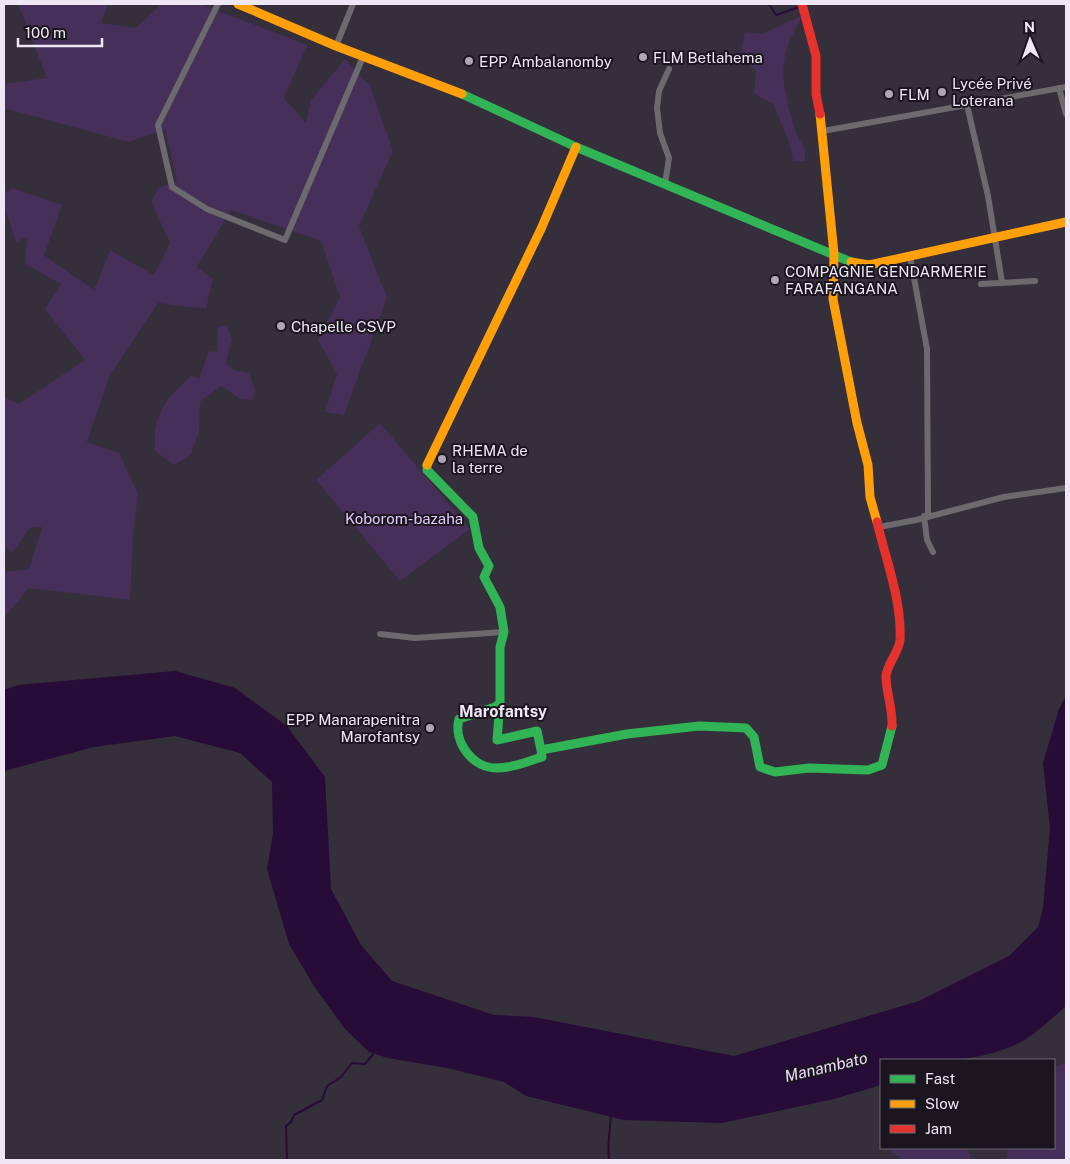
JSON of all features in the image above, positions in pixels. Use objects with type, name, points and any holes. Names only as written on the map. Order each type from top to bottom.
[{"type":"street","points":[[218,4],[158,125],[172,187],[207,209],[285,240],[364,57]]},
{"type":"street","points":[[238,4],[336,46],[465,95],[576,147],[856,264],[868,265],[1066,222]]},
{"type":"street","points":[[336,46],[353,4]]},
{"type":"street","points":[[541,750],[627,734],[699,726],[746,728],[754,737],[760,767],[768,772],[810,768],[861,770],[878,768],[882,765],[892,730],[892,697],[885,681],[900,642],[895,594],[870,497],[868,465],[857,423],[833,299],[834,254],[823,131],[816,94],[816,56],[802,4]]},
{"type":"street","points":[[665,184],[669,158],[660,133],[656,108],[659,91],[669,69]]},
{"type":"street","points":[[823,131],[1063,88],[1066,114]]},
{"type":"street","points":[[967,105],[988,196],[1002,282]]},
{"type":"street","points":[[500,703],[495,707],[459,719],[455,729],[459,743],[472,757],[491,768],[521,764],[542,757],[536,732],[497,740],[500,703],[500,647],[504,632],[500,607],[484,577],[489,566],[479,548],[473,517],[426,470],[427,464],[437,448],[541,229],[576,147]]},
{"type":"street","points":[[910,256],[927,349],[926,406],[929,450],[926,516],[927,540],[932,552]]},
{"type":"street","points":[[982,284],[1035,281]]},
{"type":"street","points":[[879,527],[916,520],[1004,497],[1066,488]]},
{"type":"street","points":[[380,634],[415,638],[504,632]]},
{"type":"green space","points":[[18,4],[108,4],[101,23],[136,28],[161,4],[201,4],[307,45],[284,98],[306,123],[311,100],[345,59],[370,86],[393,151],[359,226],[387,298],[344,415],[325,412],[337,374],[318,340],[340,297],[321,241],[231,210],[197,267],[213,279],[206,309],[158,303],[110,375],[87,442],[119,453],[138,494],[133,537],[130,600],[29,588],[4,618],[4,572],[29,569],[42,527],[30,528],[12,553],[4,545],[4,397],[19,404],[85,360],[45,309],[61,284],[25,264],[27,237],[16,242],[4,206],[4,194],[12,188],[62,205],[44,255],[94,290],[110,250],[154,275],[170,243],[151,202],[158,188],[177,181],[165,129],[129,142],[7,109],[4,111],[4,84],[47,78]]},
{"type":"green space","points":[[803,15],[786,51],[783,73],[786,97],[794,127],[805,148],[805,161],[793,161],[789,142],[773,104],[754,94],[756,70],[739,59],[745,32],[762,34]]},
{"type":"green space","points":[[227,325],[232,340],[226,363],[234,370],[249,373],[255,389],[253,400],[240,399],[221,386],[200,402],[199,432],[191,454],[174,465],[155,451],[158,418],[167,400],[182,384],[191,376],[199,378],[209,351],[217,352],[218,327]]},
{"type":"green space","name":"Koborom-bazaha","points":[[380,423],[470,529],[400,581],[316,480]]},
{"type":"green space","points":[[1066,1062],[1066,1160],[1006,1160],[1008,1149],[1055,1149],[1055,1068]]},
{"type":"green space","points":[[892,1149],[968,1149],[971,1160],[905,1160],[891,1152]]},
{"type":"water","name":"Manambato","points":[[175,671],[235,688],[287,726],[325,777],[331,889],[361,945],[392,981],[494,1015],[534,1017],[734,1056],[919,1001],[1009,956],[1038,927],[1043,908],[1050,828],[1043,763],[1059,709],[1066,695],[1066,1006],[1021,1042],[986,1055],[960,1059],[880,1059],[880,1085],[834,1099],[722,1123],[624,1120],[526,1096],[504,1082],[447,1068],[388,1058],[369,1052],[345,1029],[314,986],[289,944],[267,869],[273,833],[272,782],[240,753],[175,736],[94,747],[4,771],[4,690],[18,685]]},
{"type":"waterway","points":[[769,4],[776,15],[799,7]]},
{"type":"waterway","points":[[287,1160],[286,1126],[291,1122],[294,1115],[322,1100],[327,1086],[341,1077],[352,1063],[365,1064],[374,1053]]},
{"type":"waterway","points":[[609,1160],[608,1143],[611,1115]]},
{"type":"traffic: fast","points":[[462,94],[576,147],[851,262]]},
{"type":"traffic: fast","points":[[427,465],[427,470],[473,517],[479,548],[489,566],[484,577],[500,607],[504,632],[500,647],[500,703],[495,707],[459,719],[459,736],[462,744],[466,752],[479,763],[487,767],[496,768],[514,766],[542,757],[541,750]]},
{"type":"traffic: fast","points":[[500,703],[497,740],[537,731],[541,750],[627,734],[699,726],[746,728],[754,737],[760,767],[775,772],[809,768],[868,770],[882,765],[892,726]]},
{"type":"traffic: slow","points":[[238,4],[336,46],[462,94]]},
{"type":"traffic: slow","points":[[820,114],[834,254],[833,299],[857,423],[868,465],[870,497],[877,522]]},
{"type":"traffic: slow","points":[[427,465],[541,229],[576,147]]},
{"type":"traffic: slow","points":[[851,262],[869,265],[1066,222]]},
{"type":"traffic: jam","points":[[802,4],[816,56],[816,94],[820,114]]},
{"type":"traffic: jam","points":[[877,522],[899,610],[900,640],[886,676],[892,726]]},
{"type":"place","name":"FLM Betlahema","points":[[643,57]]},
{"type":"place","name":"EPP Ambalanomby","points":[[469,61]]},
{"type":"place","name":"Lycée Privé Loterana","points":[[942,92]]},
{"type":"place","name":"FLM","points":[[889,94]]},
{"type":"place","name":"COMPAGNIE GENDARMERIE FARAFANGANA","points":[[775,280]]},
{"type":"place","name":"Chapelle CSVP","points":[[281,326]]},
{"type":"place","name":"RHEMA de la terre","points":[[442,459]]},
{"type":"place","name":"EPP Manarapenitra Marofantsy","points":[[430,728]]},
{"type":"district","name":"Marofantsy","points":[[503,711]]}]
